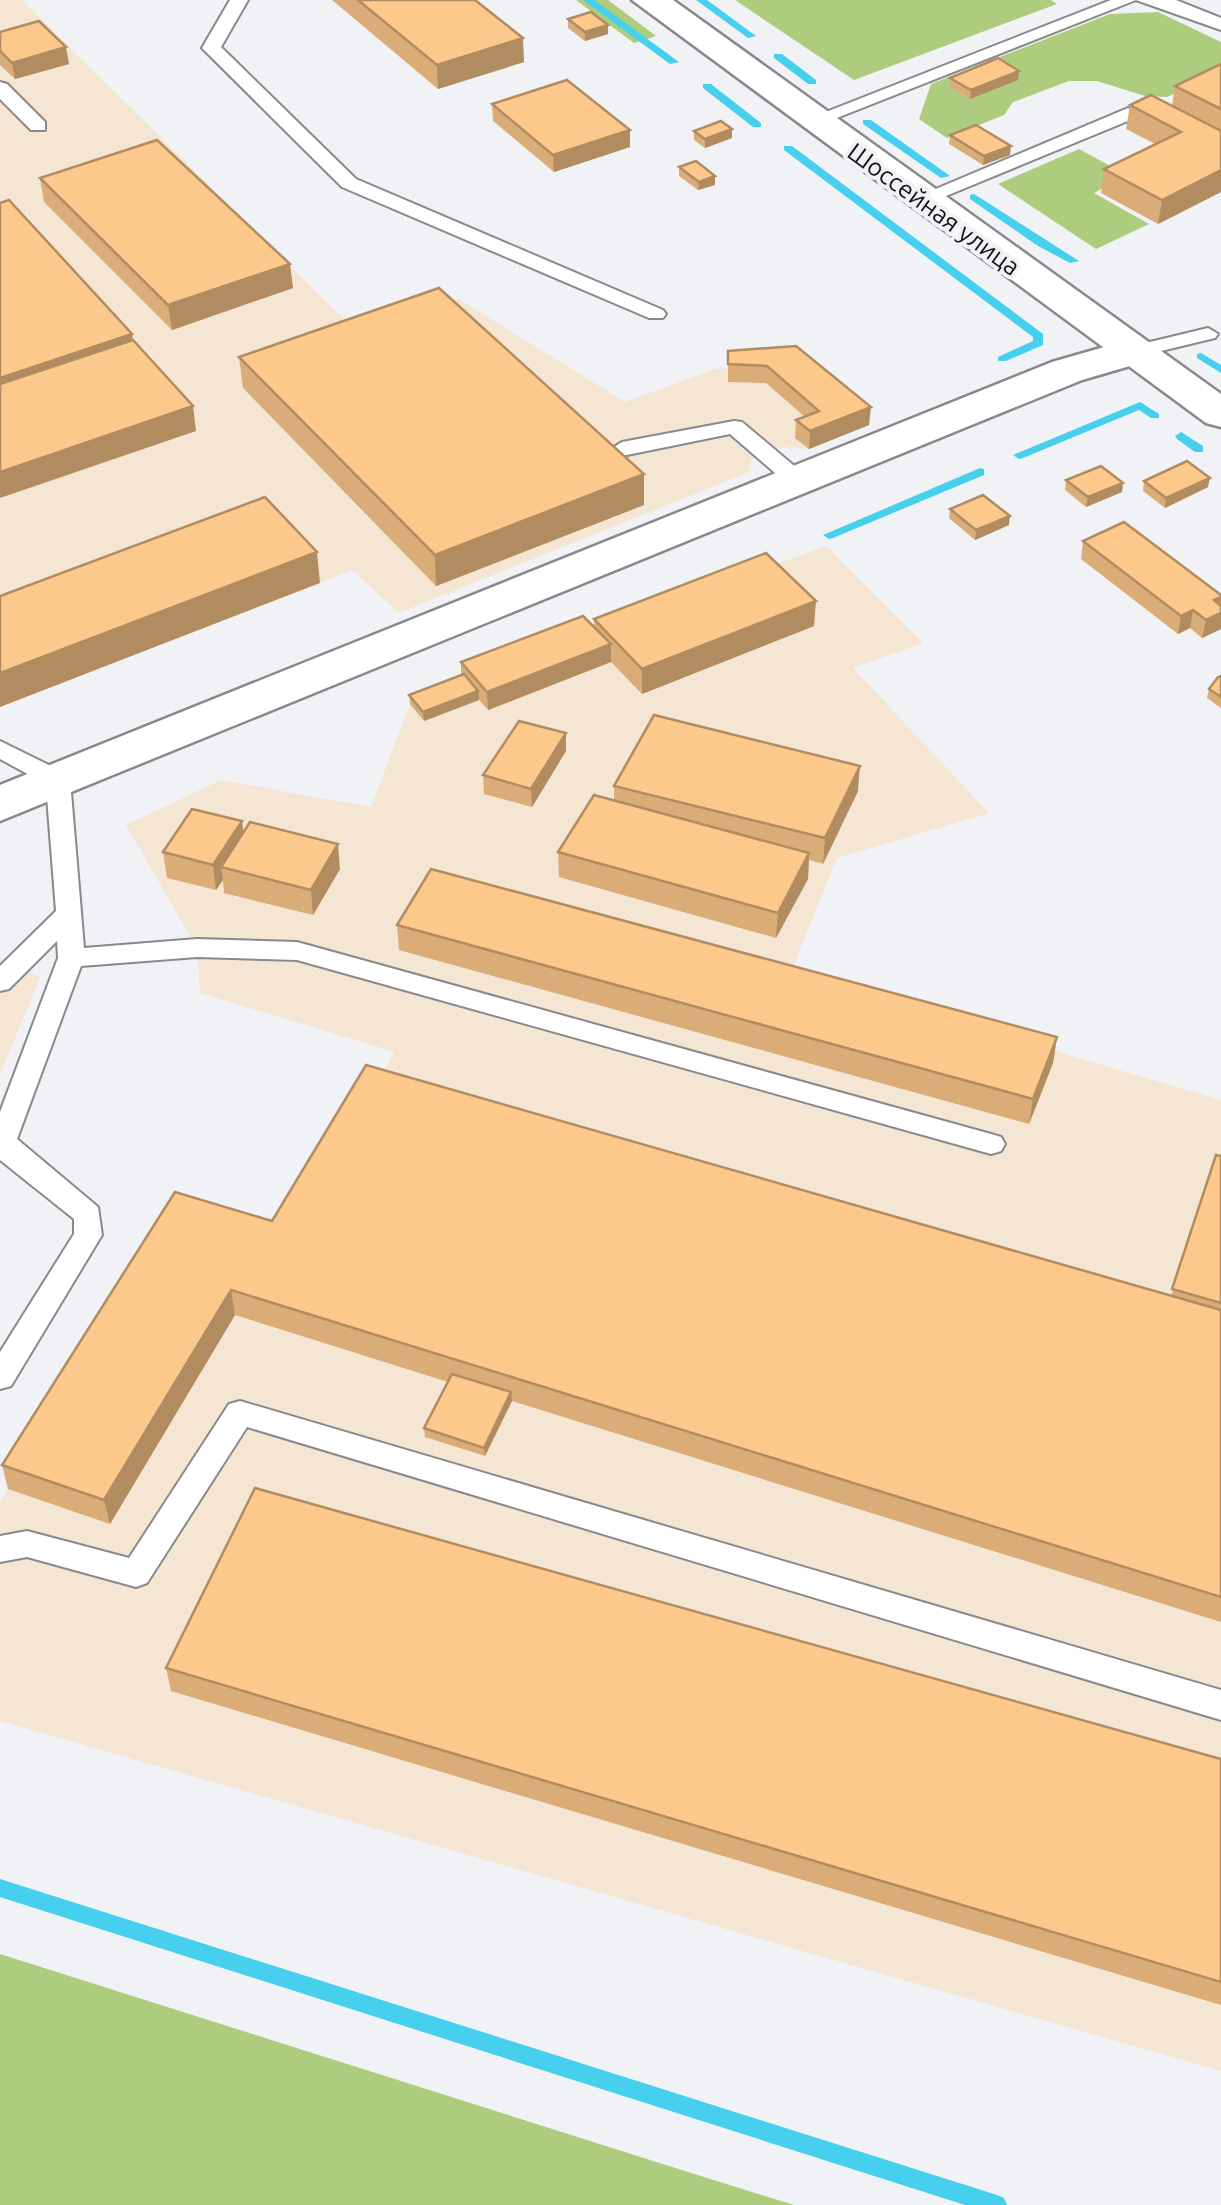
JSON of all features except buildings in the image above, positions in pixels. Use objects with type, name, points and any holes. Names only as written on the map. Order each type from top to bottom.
[{"type":"street","name":"Шоссейная улица","points":[[650,0],[1221,414]]},
{"type":"street","points":[[0,804],[1067,371],[1132,352]]},
{"type":"lane","points":[[239,0],[211,48],[350,183],[656,314]]},
{"type":"lane","points":[[812,120],[1127,0]]},
{"type":"lane","points":[[1144,0],[1175,5],[1221,24]]},
{"type":"lane","points":[[0,88],[38,126]]},
{"type":"lane","points":[[922,200],[1128,114]]},
{"type":"lane","points":[[1132,352],[1208,334]]},
{"type":"lane","points":[[622,448],[734,427],[798,480]]},
{"type":"lane","points":[[0,749],[58,780],[70,958],[1,1145],[88,1216],[88,1235],[0,1376]]},
{"type":"lane","points":[[0,982],[69,914]]},
{"type":"lane","points":[[70,958],[198,948],[297,952],[991,1144]]},
{"type":"lane","points":[[0,1549],[27,1544],[136,1573],[240,1412],[1221,1706]]},
{"type":"shaded area","points":[[0,0],[22,0],[355,330],[459,299],[625,402],[715,369],[795,364],[869,425],[809,449],[781,447],[751,460],[749,472],[399,613],[352,570],[0,707]]},
{"type":"shaded area","points":[[826,546],[923,643],[853,668],[989,813],[837,858],[790,973],[1221,1100],[1221,2071],[0,1721],[0,1502],[180,1217],[276,1246],[395,1052],[200,993],[197,948],[126,825],[221,780],[371,807],[410,704],[584,634]]},
{"type":"shaded area","points":[[0,959],[40,977],[0,1075]]},
{"type":"green space","points":[[576,0],[608,0],[656,36],[634,43]]},
{"type":"green space","points":[[735,0],[1051,0],[1057,4],[854,80]]},
{"type":"green space","points":[[1158,12],[1221,42],[1221,73],[1167,97],[1145,96],[1097,81],[1069,81],[1013,102],[1004,115],[947,138],[919,119],[931,84],[1110,14]]},
{"type":"green space","points":[[1079,149],[1127,175],[1094,193],[1149,224],[1096,249],[998,184]]},
{"type":"green space","points":[[0,1954],[688,2172],[794,2205],[0,2205]]},
{"type":"waterway","points":[[588,0],[674,62]]},
{"type":"waterway","points":[[701,0],[751,36]]},
{"type":"waterway","points":[[778,56],[812,82]]},
{"type":"waterway","points":[[707,86],[757,125]]},
{"type":"waterway","points":[[867,122],[945,176]]},
{"type":"waterway","points":[[788,148],[1039,336],[1039,343],[1002,359]]},
{"type":"waterway","points":[[974,197],[1074,261]]},
{"type":"waterway","points":[[1201,356],[1221,370]]},
{"type":"waterway","points":[[1019,455],[1140,405],[1155,416]]},
{"type":"waterway","points":[[1181,436],[1199,449]]},
{"type":"waterway","points":[[829,535],[980,472]]},
{"type":"waterway","points":[[0,1888],[997,2205]]}]
